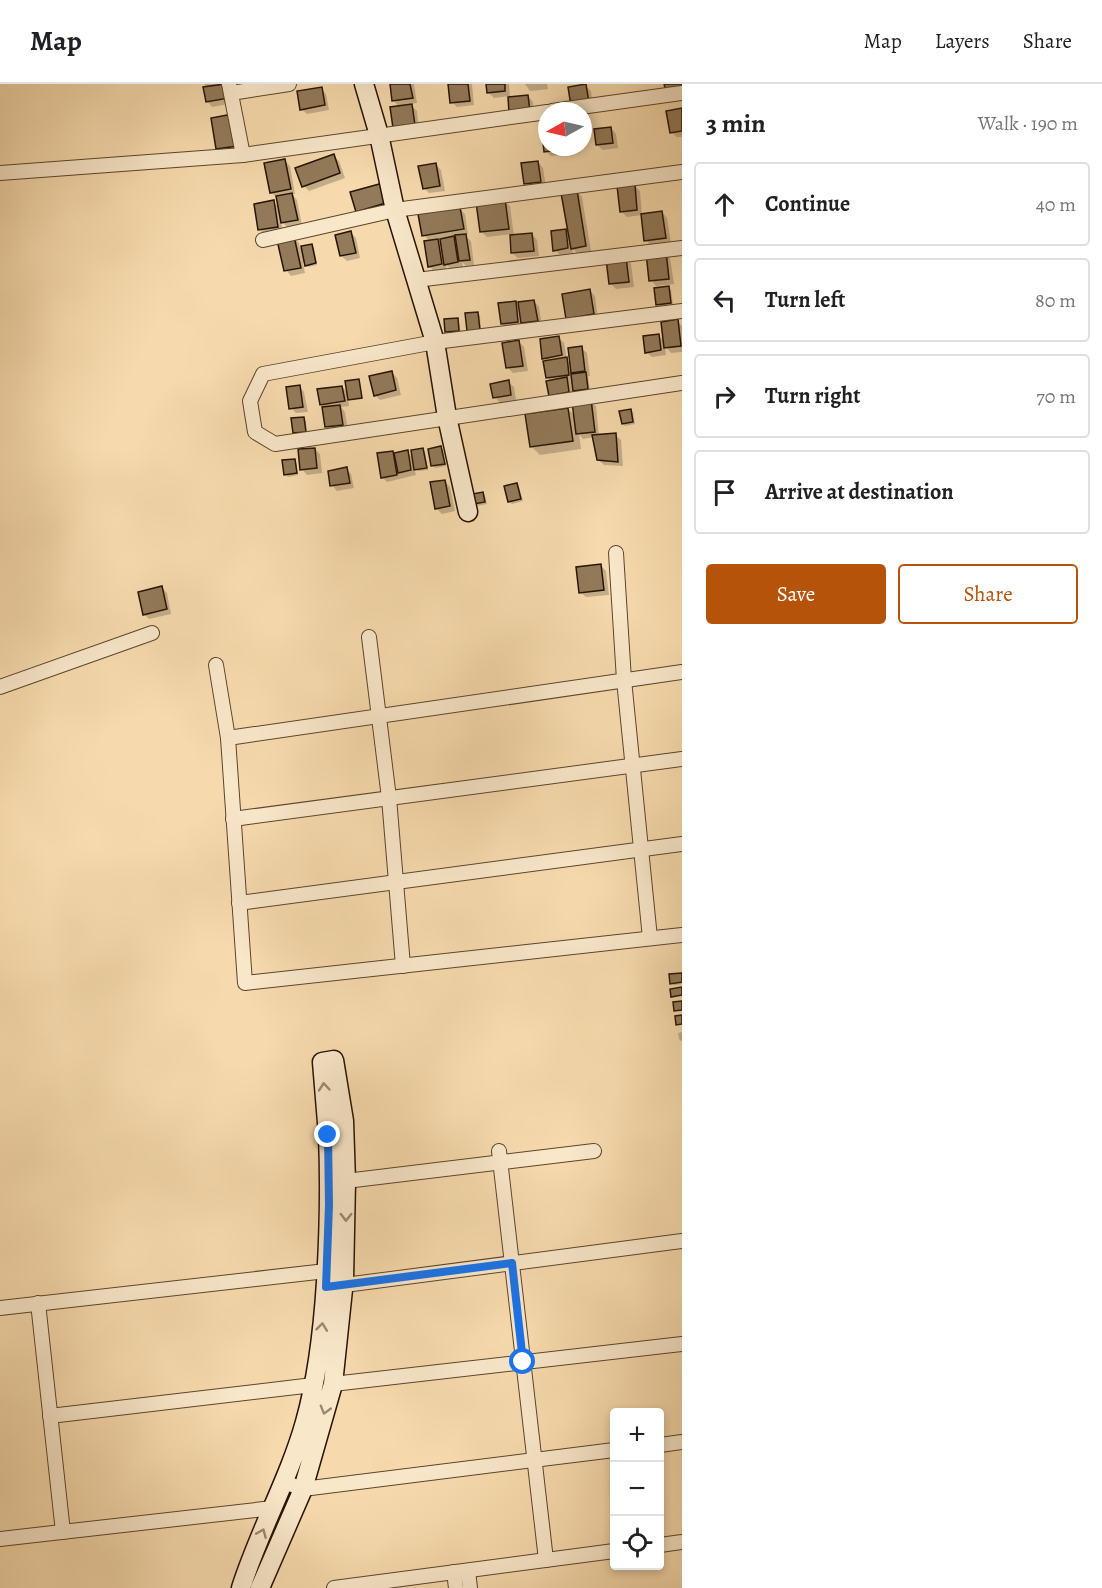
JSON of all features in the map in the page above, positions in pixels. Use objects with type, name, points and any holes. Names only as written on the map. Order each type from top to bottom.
[{"type":"street","points":[[243,155],[230,88],[289,84]]},
{"type":"street","points":[[364,84],[379,135],[395,210],[435,342],[447,417],[468,512]]},
{"type":"street","points":[[592,105],[682,93]]},
{"type":"street","points":[[0,173],[243,155],[538,113]]},
{"type":"street","points":[[263,240],[395,210],[682,172]]},
{"type":"street","points":[[416,280],[682,248]]},
{"type":"street","points":[[682,311],[435,342],[263,375],[250,401],[255,432],[275,444],[682,383]]},
{"type":"street","points":[[616,553],[624,680],[650,938]]},
{"type":"street","points":[[0,687],[152,633]]},
{"type":"street","points":[[369,637],[389,798],[403,966]]},
{"type":"street","points":[[216,665],[228,738],[245,984],[682,935]]},
{"type":"street","points":[[228,738],[682,672]]},
{"type":"street","points":[[233,819],[682,759]]},
{"type":"street","points":[[239,903],[682,844]]},
{"type":"street","points":[[241,1588],[249,1562],[284,1482],[305,1421],[318,1361],[332,1281],[346,1182],[344,1121],[334,1060],[322,1062],[328,1135],[332,1281],[333,1384],[303,1489],[260,1588]]},
{"type":"street","points":[[346,1182],[499,1156],[594,1151]]},
{"type":"street","points":[[499,1156],[546,1560]]},
{"type":"street","points":[[0,1308],[38,1303],[332,1281],[512,1263],[682,1241]]},
{"type":"street","points":[[38,1303],[63,1532]]},
{"type":"street","points":[[333,1384],[682,1344]]},
{"type":"street","points":[[50,1416],[313,1385]]},
{"type":"street","points":[[664,1444],[682,1442]]},
{"type":"street","points":[[284,1482],[303,1489],[610,1451]]},
{"type":"street","points":[[0,1539],[273,1508]]},
{"type":"street","points":[[664,1544],[682,1542]]},
{"type":"street","points":[[334,1588],[610,1552]]},
{"type":"street","points":[[456,1588],[461,1571]]},
{"type":"street","points":[[461,1571],[470,1588]]},
{"type":"building","points":[[225,84],[229,98],[206,102],[203,87]]},
{"type":"building","points":[[390,84],[410,84],[413,98],[392,101]]},
{"type":"building","points":[[448,84],[468,84],[470,101],[450,103]]},
{"type":"building","points":[[486,84],[505,84],[505,91],[487,93]]},
{"type":"building","points":[[586,84],[589,102],[570,102],[568,87]]},
{"type":"building","points":[[664,84],[682,84],[682,89],[666,92]]},
{"type":"building","points":[[322,87],[325,105],[300,110],[297,91]]},
{"type":"building","points":[[528,95],[530,111],[509,113],[508,97]]},
{"type":"building","points":[[412,104],[415,125],[393,128],[390,107]]},
{"type":"building","points":[[682,108],[682,131],[670,133],[666,111]]},
{"type":"building","points":[[233,114],[238,146],[216,149],[211,118]]},
{"type":"building","points":[[611,127],[613,143],[596,145],[594,129]]},
{"type":"building","points":[[334,154],[340,173],[302,187],[295,168]]},
{"type":"building","points":[[285,159],[291,189],[270,193],[264,163]]},
{"type":"building","points":[[538,161],[541,182],[524,184],[521,163]]},
{"type":"building","points":[[436,163],[440,186],[423,189],[418,166]]},
{"type":"building","points":[[383,183],[389,202],[356,212],[350,192]]},
{"type":"building","points":[[635,184],[637,210],[620,212],[617,186]]},
{"type":"building","points":[[577,190],[586,246],[571,249],[561,193]]},
{"type":"building","points":[[292,193],[298,220],[281,223],[276,196]]},
{"type":"building","points":[[505,199],[509,229],[480,232],[476,202]]},
{"type":"building","points":[[274,200],[278,227],[258,230],[254,204]]},
{"type":"building","points":[[460,207],[464,229],[422,236],[418,214]]},
{"type":"building","points":[[662,211],[666,238],[644,241],[641,214]]},
{"type":"building","points":[[566,229],[568,248],[553,251],[551,231]]},
{"type":"building","points":[[351,231],[356,253],[340,256],[335,235]]},
{"type":"building","points":[[532,233],[534,251],[511,253],[510,235]]},
{"type":"building","points":[[466,234],[470,260],[459,261],[455,235]]},
{"type":"building","points":[[294,236],[301,268],[284,271],[277,240]]},
{"type":"building","points":[[454,236],[458,262],[444,265],[440,239]]},
{"type":"building","points":[[438,239],[442,264],[428,267],[424,241]]},
{"type":"building","points":[[312,244],[316,263],[305,266],[301,246]]},
{"type":"building","points":[[666,251],[669,279],[649,281],[646,253]]},
{"type":"building","points":[[626,257],[629,282],[609,284],[606,259]]},
{"type":"building","points":[[669,286],[671,303],[656,305],[654,288]]},
{"type":"building","points":[[590,289],[594,314],[566,319],[562,294]]},
{"type":"building","points":[[534,300],[538,321],[521,323],[518,302]]},
{"type":"building","points":[[516,301],[518,322],[501,324],[498,303]]},
{"type":"building","points":[[478,312],[480,330],[467,331],[465,313]]},
{"type":"building","points":[[458,318],[459,331],[445,332],[444,319]]},
{"type":"building","points":[[678,319],[681,346],[664,348],[661,322]]},
{"type":"building","points":[[659,334],[661,350],[645,353],[643,336]]},
{"type":"building","points":[[559,336],[562,355],[542,359],[540,339]]},
{"type":"building","points":[[519,340],[523,366],[506,368],[502,343]]},
{"type":"building","points":[[582,346],[585,371],[571,373],[568,348]]},
{"type":"building","points":[[567,357],[569,375],[546,378],[543,361]]},
{"type":"building","points":[[392,371],[396,390],[374,396],[369,376]]},
{"type":"building","points":[[586,372],[588,389],[573,391],[571,374]]},
{"type":"building","points":[[567,377],[569,392],[549,396],[546,381]]},
{"type":"building","points":[[359,379],[362,398],[348,400],[345,381]]},
{"type":"building","points":[[509,380],[511,395],[493,398],[490,384]]},
{"type":"building","points":[[300,385],[303,407],[289,409],[286,387]]},
{"type":"building","points":[[342,386],[345,401],[320,405],[317,389]]},
{"type":"building","points":[[591,399],[595,432],[576,434],[572,402]]},
{"type":"building","points":[[340,405],[343,425],[325,427],[322,407]]},
{"type":"building","points":[[568,408],[573,441],[530,447],[525,414]]},
{"type":"building","points":[[631,409],[633,422],[622,424],[619,411]]},
{"type":"building","points":[[304,417],[306,432],[293,433],[291,418]]},
{"type":"building","points":[[616,433],[618,462],[597,460],[592,435]]},
{"type":"building","points":[[441,446],[445,464],[431,466],[428,449]]},
{"type":"building","points":[[315,448],[317,468],[300,470],[298,449]]},
{"type":"building","points":[[423,448],[427,468],[414,470],[411,450]]},
{"type":"building","points":[[408,450],[411,470],[398,473],[394,453]]},
{"type":"building","points":[[393,451],[397,475],[381,478],[377,453]]},
{"type":"building","points":[[295,459],[297,473],[284,475],[282,460]]},
{"type":"building","points":[[347,467],[350,483],[330,486],[328,471]]},
{"type":"building","points":[[445,480],[450,506],[435,509],[430,482]]},
{"type":"building","points":[[517,483],[521,499],[508,502],[504,486]]},
{"type":"building","points":[[483,492],[485,502],[474,504],[472,494]]},
{"type":"building","points":[[601,564],[604,590],[579,593],[576,567]]},
{"type":"building","points":[[162,586],[167,609],[143,615],[138,592]]},
{"type":"building","points":[[682,973],[682,982],[670,984],[669,974]]},
{"type":"building","points":[[682,987],[682,995],[671,997],[670,989]]},
{"type":"building","points":[[682,1001],[682,1010],[674,1011],[673,1002]]},
{"type":"building","points":[[682,1015],[682,1024],[676,1025],[675,1016]]},
{"type":"route","points":[[328,1135],[329,1205],[326,1287],[512,1263],[523,1362]]}]
